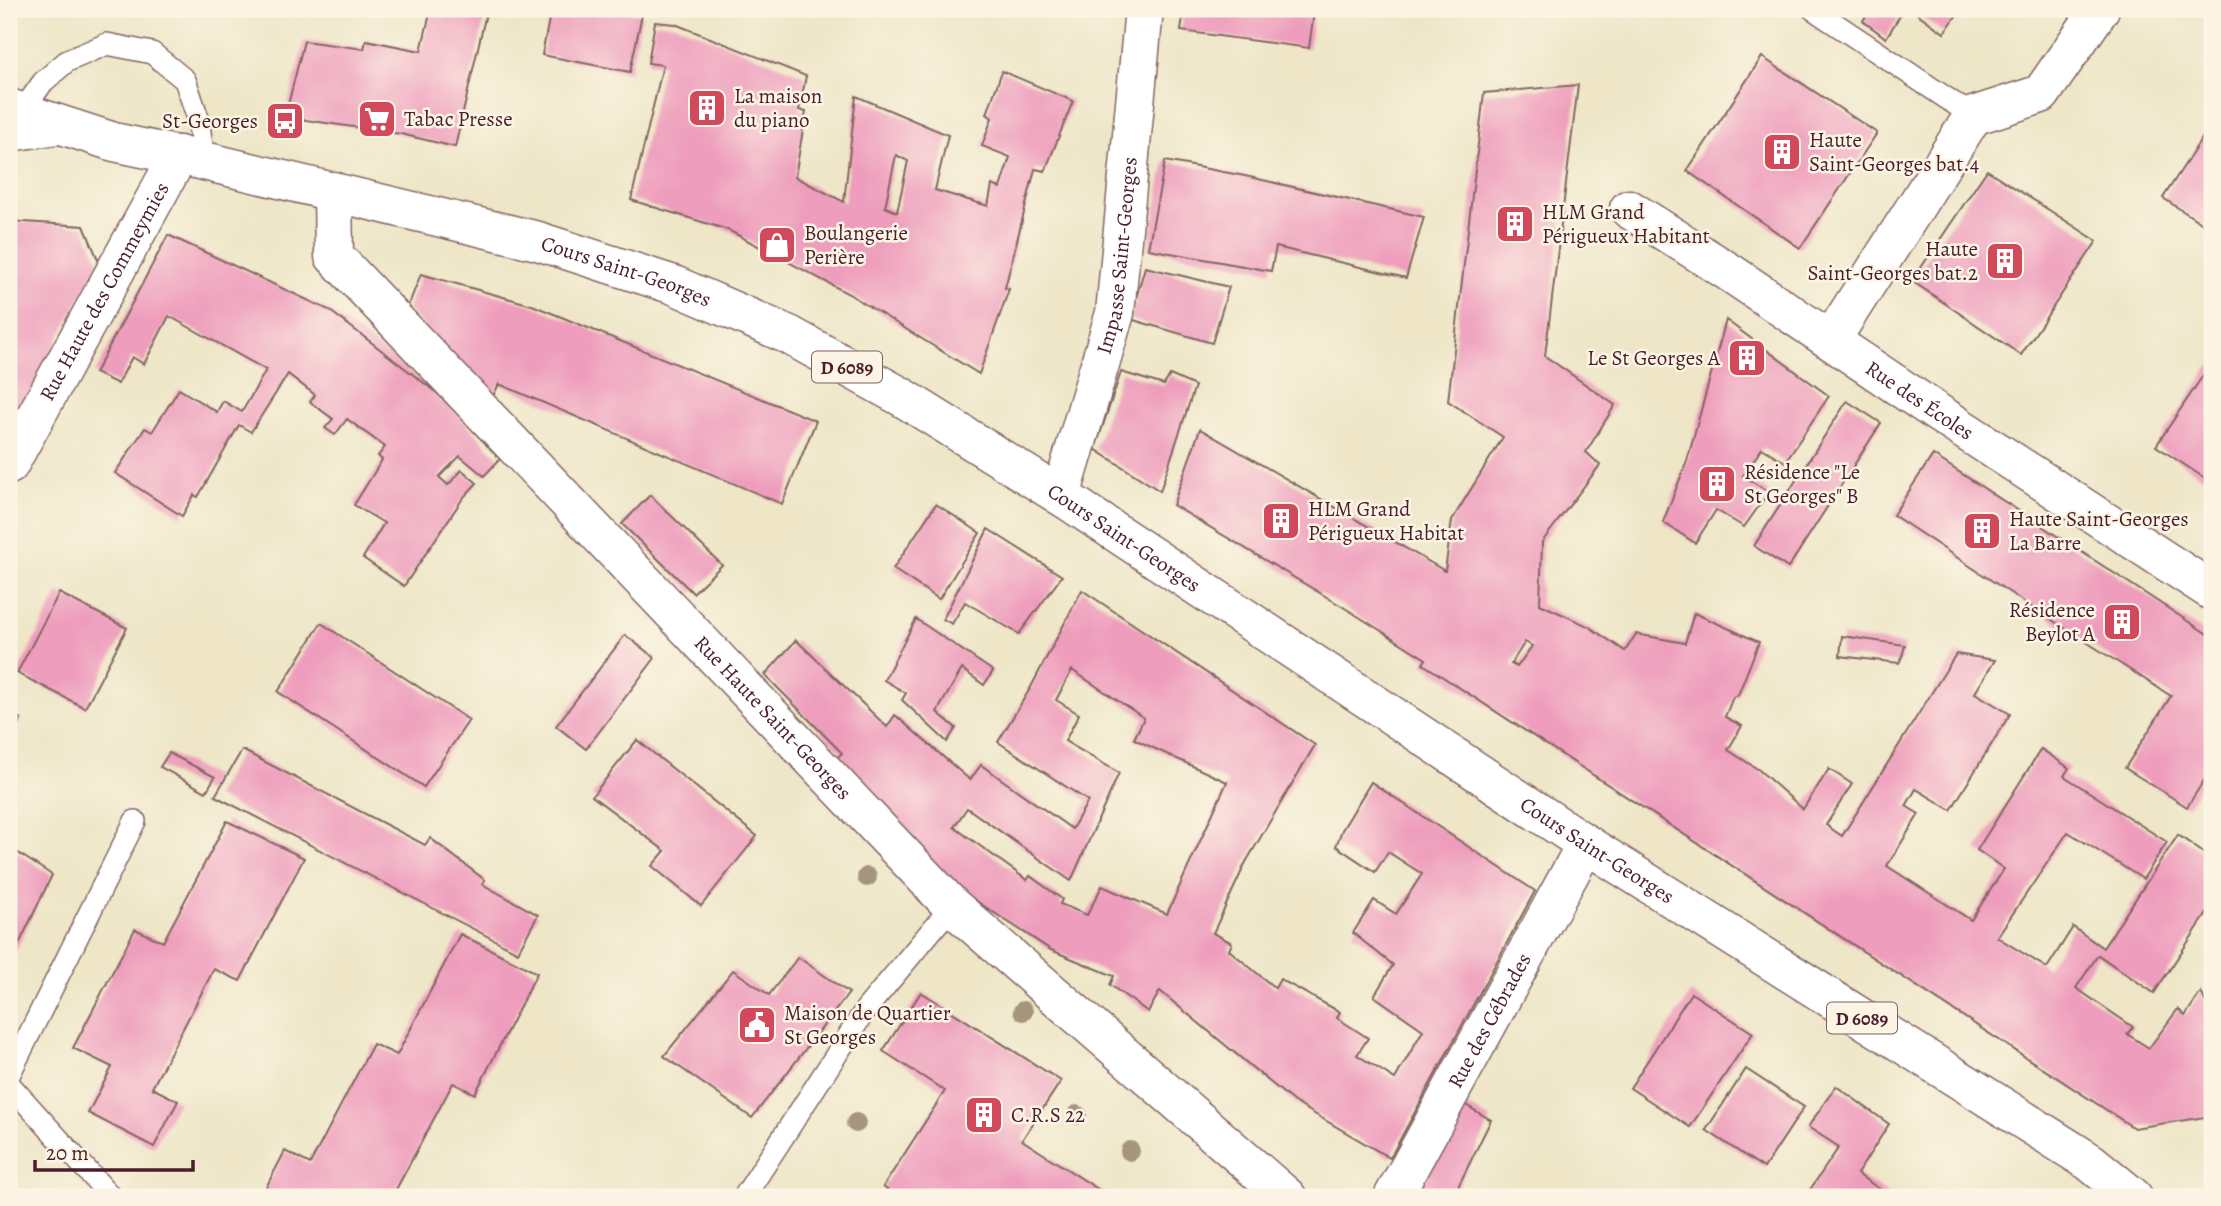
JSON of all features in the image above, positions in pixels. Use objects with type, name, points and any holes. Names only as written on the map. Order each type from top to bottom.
[{"type":"street","name":"Impasse Saint-Georges","points":[[1061,496],[1115,313],[1144,9]]},
{"type":"street","points":[[1831,340],[1973,116],[2041,94],[2100,9]]},
{"type":"street","name":"Cours Saint-Georges","points":[[13,117],[58,125],[114,142],[538,240],[674,285],[789,335],[902,397],[1061,496],[1586,844],[2090,1162],[2133,1197]]},
{"type":"street","name":"Rue Haute des Commeymies","points":[[9,465],[192,158]]},
{"type":"street","name":"Rue Haute Saint-Georges","points":[[333,191],[334,256],[952,906],[1287,1197]]},
{"type":"street","name":"Rue des Écoles","points":[[1629,209],[2212,591]]},
{"type":"street","name":"Rue des Cébrades","points":[[1393,1197],[1586,844]]},
{"type":"lane","points":[[1813,9],[1973,116]]},
{"type":"lane","points":[[13,117],[43,82],[67,61],[107,44],[152,53],[185,80],[198,118],[192,158]]},
{"type":"lane","points":[[9,1075],[135,821]]},
{"type":"lane","points":[[744,1197],[866,1009],[952,906]]},
{"type":"lane","points":[[9,1084],[111,1197]]},
{"type":"building","points":[[431,9],[487,9],[455,147],[401,134],[285,117],[304,41],[364,49],[366,40],[421,51]]},
{"type":"building","points":[[551,9],[617,9],[642,14],[630,72],[542,55]]},
{"type":"building","points":[[1184,9],[1291,9],[1314,12],[1309,48],[1181,31]]},
{"type":"building","points":[[1870,9],[1904,9],[1886,38],[1863,21]]},
{"type":"building","points":[[1911,9],[1961,9],[1944,33]]},
{"type":"building","points":[[655,22],[675,24],[806,76],[799,110],[806,112],[795,177],[844,202],[856,96],[948,135],[935,190],[988,206],[992,185],[1000,188],[1010,157],[982,146],[992,118],[987,114],[1002,71],[1073,101],[1045,171],[1035,169],[1005,288],[1009,289],[979,374],[849,294],[728,230],[631,200],[663,65],[648,63]],"holes":[[[896,155],[908,161],[897,212],[885,207]]]},
{"type":"building","name":"Haute Saint-Georges bat.4","points":[[1762,57],[1877,133],[1800,248],[1687,171]]},
{"type":"building","points":[[1578,85],[1545,356],[1615,405],[1586,452],[1600,465],[1542,542],[1540,604],[1588,626],[1625,651],[1636,634],[1685,643],[1694,613],[1759,642],[1738,695],[1733,697],[1725,717],[1742,726],[1728,750],[1759,770],[1803,809],[1829,769],[1852,784],[1826,825],[1842,836],[1956,654],[1995,660],[1975,693],[2010,714],[1951,810],[1916,789],[1906,806],[1919,814],[1887,866],[1971,920],[2004,869],[1977,850],[2041,749],[2069,768],[2064,776],[2167,842],[2143,879],[2068,832],[1997,937],[2047,968],[2073,927],[2103,948],[2178,835],[2212,859],[2212,906],[2154,993],[2098,955],[2076,988],[2133,1027],[2127,1034],[2149,1048],[2178,1009],[2185,1016],[2201,992],[2212,1016],[2212,1116],[2134,1128],[1423,664],[1426,659],[1173,505],[1200,429],[1445,571],[1452,520],[1503,437],[1448,401],[1484,93]],"holes":[[[1525,642],[1532,646],[1517,667],[1511,664]]]},
{"type":"building","points":[[2212,123],[2212,230],[2163,198]]},
{"type":"building","points":[[1165,161],[1245,176],[1424,217],[1406,278],[1276,247],[1271,271],[1148,249]]},
{"type":"building","name":"Haute Saint-Georges bat.2","points":[[1987,170],[2097,241],[2021,355],[1912,281]]},
{"type":"building","points":[[9,221],[84,226],[99,262],[9,433]]},
{"type":"building","points":[[168,235],[329,310],[441,396],[500,459],[484,476],[460,456],[439,477],[448,485],[462,470],[477,483],[463,498],[404,586],[363,558],[384,523],[354,505],[382,460],[378,456],[385,447],[347,419],[335,435],[325,428],[333,419],[310,402],[315,395],[288,374],[251,432],[239,425],[198,497],[194,495],[182,516],[115,473],[145,428],[152,432],[179,389],[217,412],[223,401],[242,412],[266,370],[169,316],[144,364],[132,357],[118,384],[95,373]]},
{"type":"building","points":[[1145,267],[1229,287],[1212,343],[1130,319]]},
{"type":"building","points":[[421,274],[532,305],[816,421],[782,504],[499,384],[493,396],[407,309]]},
{"type":"building","points":[[1726,320],[1829,396],[1785,462],[1762,448],[1743,476],[1769,492],[1744,527],[1716,510],[1695,543],[1663,522],[1687,461]]},
{"type":"building","points":[[2212,362],[2212,483],[2156,446]]},
{"type":"building","points":[[1121,372],[1164,385],[1170,375],[1195,386],[1160,491],[1095,449]]},
{"type":"building","points":[[1847,401],[1881,423],[1788,568],[1754,546]]},
{"type":"building","points":[[1933,455],[2212,637],[2212,768],[2187,807],[2125,768],[2171,696],[1893,515]]},
{"type":"building","points":[[650,495],[722,565],[693,593],[622,524]]},
{"type":"building","points":[[936,504],[980,533],[939,599],[893,569]]},
{"type":"building","points":[[988,529],[1062,576],[1019,634],[965,602],[952,624],[943,619]]},
{"type":"building","points":[[1082,590],[1315,745],[1246,862],[1213,933],[1232,943],[1229,950],[1275,988],[1280,979],[1340,1012],[1337,1018],[1368,1038],[1357,1055],[1395,1079],[1423,1030],[1374,996],[1393,965],[1353,933],[1374,900],[1396,914],[1422,874],[1388,852],[1375,872],[1336,846],[1342,830],[1371,782],[1535,891],[1390,1158],[1294,1102],[1160,991],[1148,1012],[1110,985],[1114,976],[1051,950],[961,891],[834,761],[842,753],[765,675],[796,640],[887,727],[895,715],[970,780],[981,765],[1072,829],[1088,801],[998,742],[1031,687]],"holes":[[[1072,670],[1144,718],[1134,739],[1227,782],[1167,914],[1102,886],[1087,915],[1060,904],[1062,899],[1030,876],[1027,880],[954,827],[967,808],[1071,881],[1119,773],[1065,741],[1079,714],[1056,700]]]},
{"type":"building","points":[[59,593],[127,628],[85,708],[17,673]]},
{"type":"building","points":[[916,619],[993,671],[984,685],[962,669],[937,712],[956,728],[947,742],[902,700],[906,693],[884,680]]},
{"type":"building","points":[[321,623],[469,720],[424,787],[278,692]]},
{"type":"building","points":[[625,635],[655,658],[586,749],[556,726]]},
{"type":"building","points":[[1842,636],[1905,645],[1899,663],[1840,656]]},
{"type":"building","points":[[9,712],[21,719],[9,741]]},
{"type":"building","points":[[637,740],[757,836],[701,906],[652,866],[665,851],[592,796]]},
{"type":"building","points":[[242,750],[425,845],[430,838],[485,880],[482,884],[538,915],[518,952],[215,796]]},
{"type":"building","points":[[169,753],[215,777],[206,792],[160,767]]},
{"type":"building","points":[[227,821],[304,858],[240,981],[214,969],[152,1088],[178,1101],[154,1147],[88,1113],[112,1067],[73,1048],[135,929],[163,942]]},
{"type":"building","points":[[9,847],[52,875],[9,965]]},
{"type":"building","points":[[460,934],[537,973],[475,1094],[453,1083],[392,1197],[375,1197],[363,1192],[360,1197],[261,1197],[285,1151],[310,1164],[373,1044],[397,1055]]},
{"type":"building","name":"Maison de Quartier St Georges","points":[[798,957],[849,993],[752,1118],[664,1056],[733,970],[769,995]]},
{"type":"building","name":"C.R.S 22","points":[[921,992],[1061,1081],[1022,1140],[1110,1197],[899,1197],[883,1187],[945,1091],[883,1051]]},
{"type":"building","points":[[1691,993],[1753,1033],[1690,1127],[1630,1088]]},
{"type":"building","points":[[1746,1069],[1804,1107],[1764,1168],[1706,1130]]},
{"type":"building","points":[[1836,1086],[1889,1124],[1857,1174],[1892,1197],[1805,1197],[1839,1147],[1808,1127]]},
{"type":"building","points":[[1452,1097],[1491,1120],[1453,1197],[1401,1197]]},
{"type":"place","name":"La maison du piano","points":[[707,108]]},
{"type":"place","name":"Tabac Presse","points":[[377,119]]},
{"type":"place","name":"St-Georges","points":[[285,121]]},
{"type":"place","name":"Haute Saint-Georges bat.4","points":[[1782,152]]},
{"type":"place","name":"HLM Grand Périgueux Habitant","points":[[1515,224]]},
{"type":"place","name":"Boulangerie Perière","points":[[777,245]]},
{"type":"place","name":"Haute Saint-Georges bat.2","points":[[2005,261]]},
{"type":"place","name":"Le St Georges A","points":[[1747,358]]},
{"type":"place","name":"Résidence \"Le St Georges\" B","points":[[1717,484]]},
{"type":"place","name":"HLM Grand Périgueux Habitat","points":[[1281,521]]},
{"type":"place","name":"Haute Saint-Georges La Barre","points":[[1982,531]]},
{"type":"place","name":"Résidence Beylot A","points":[[2122,622]]},
{"type":"place","name":"Maison de Quartier St Georges","points":[[757,1025]]},
{"type":"place","name":"C.R.S 22","points":[[984,1115]]}]
